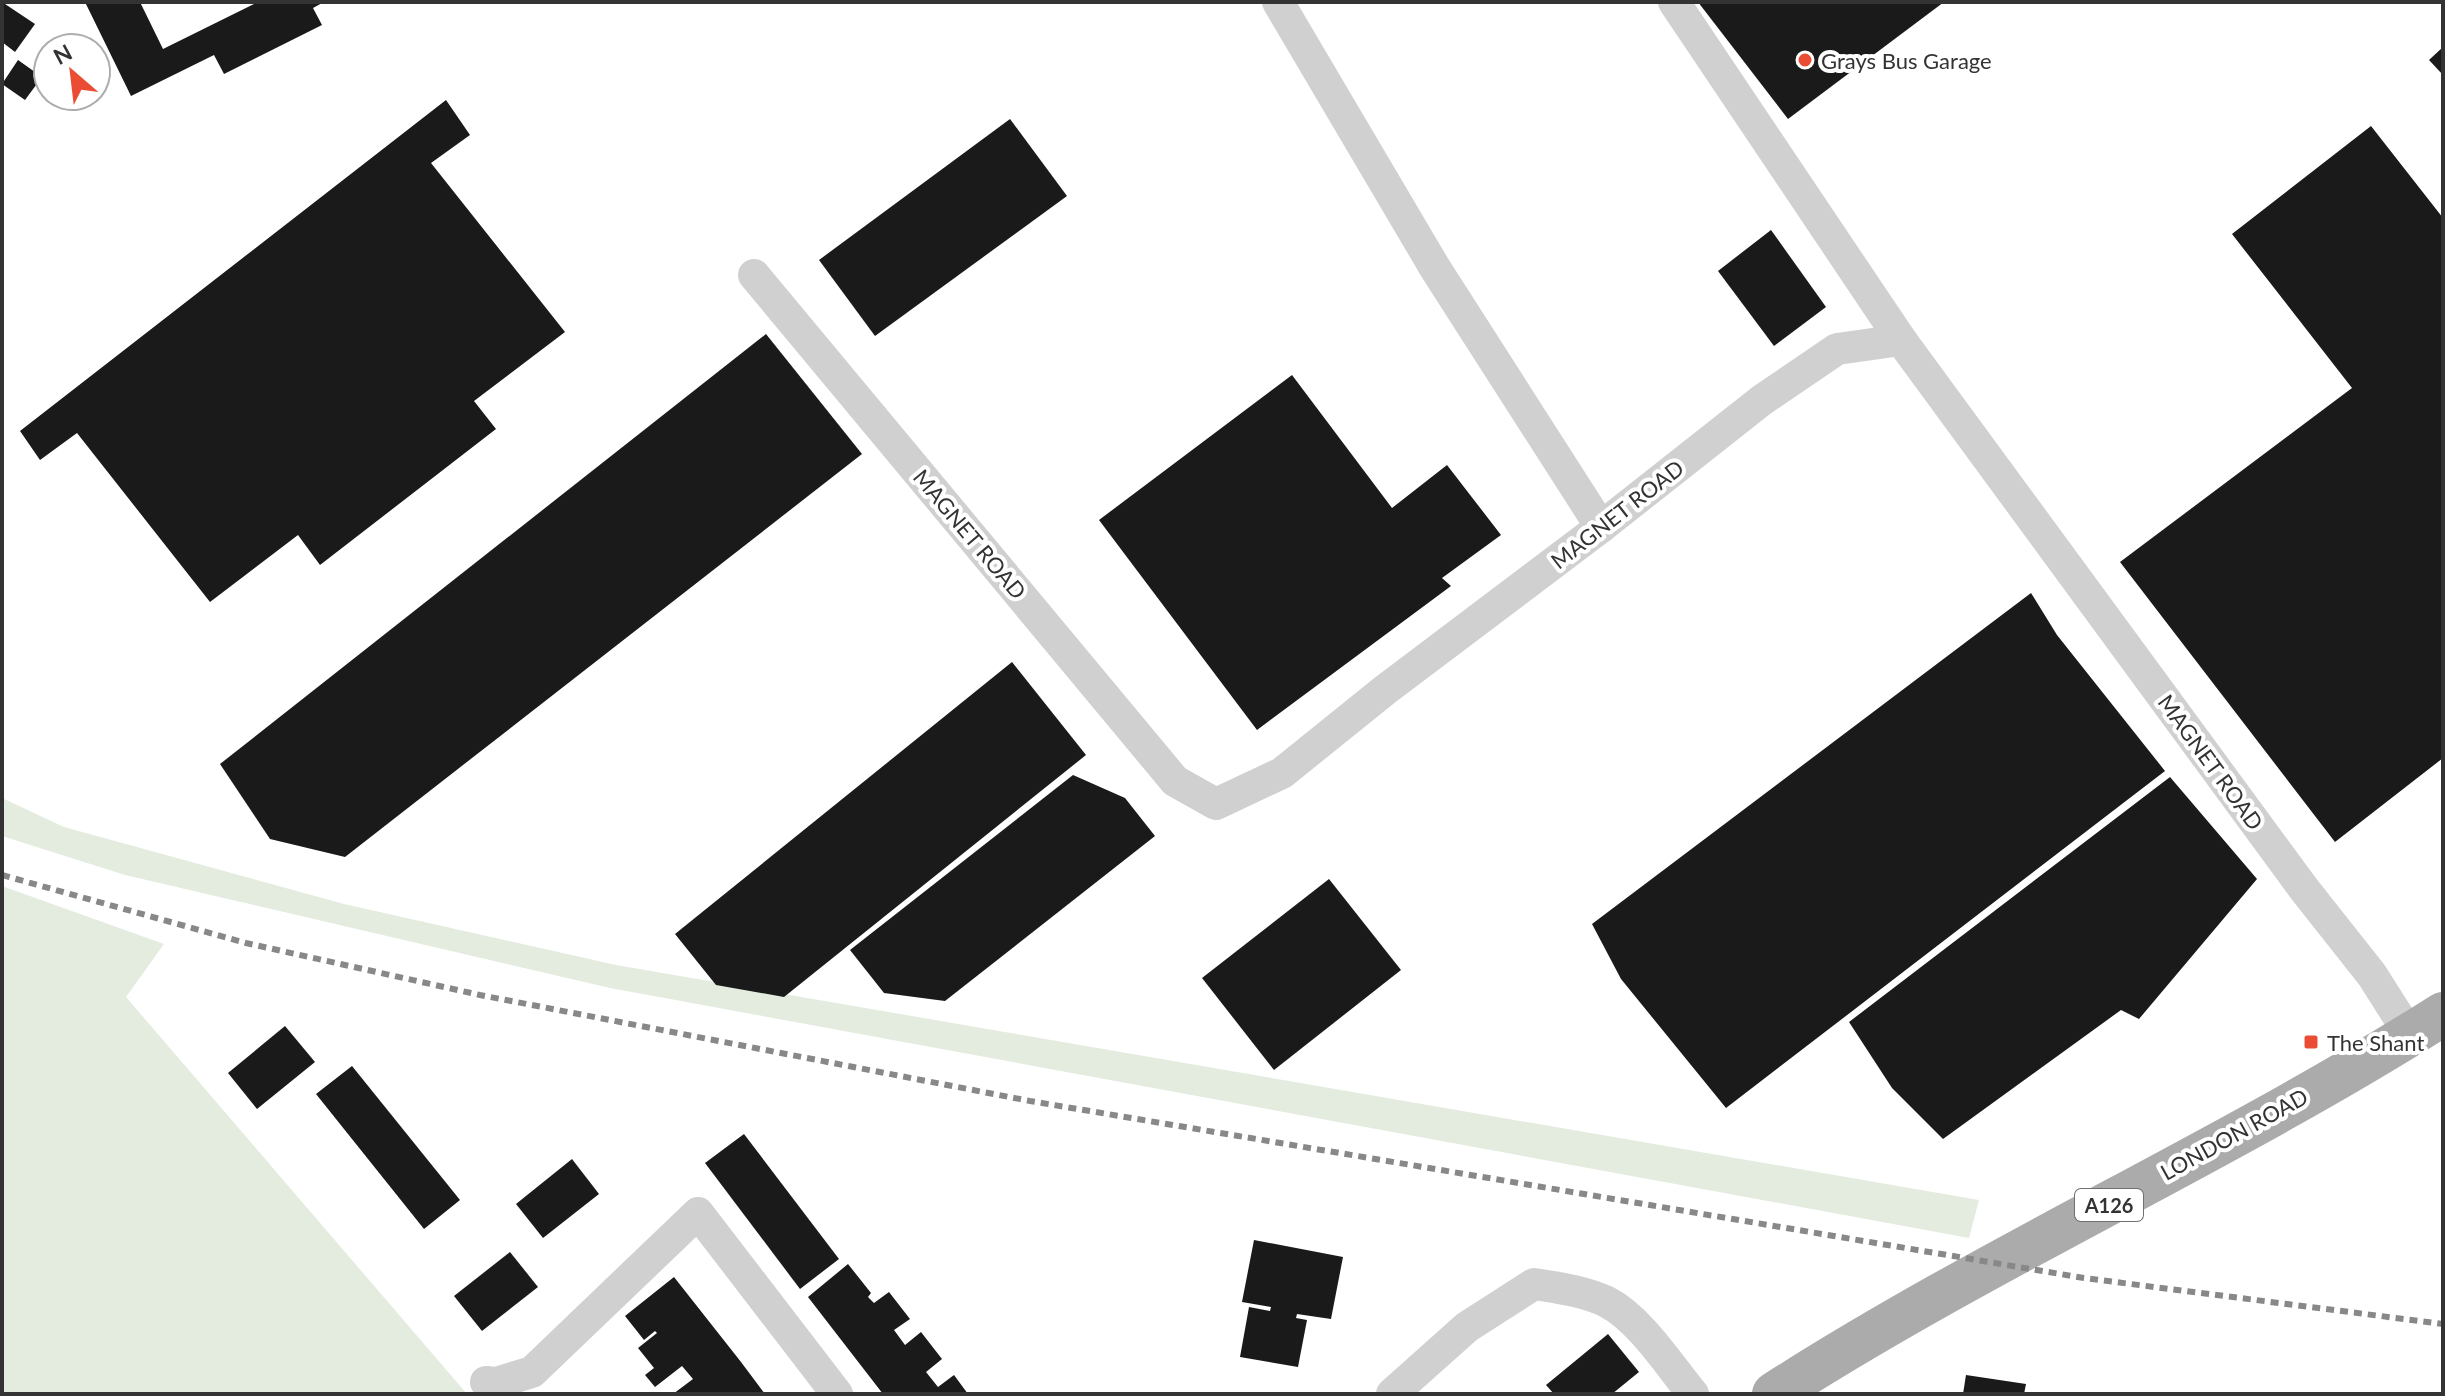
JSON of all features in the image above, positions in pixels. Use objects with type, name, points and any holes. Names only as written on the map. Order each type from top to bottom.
[{"type":"main road","name":"LONDON ROAD","points":[[1774,1394],[1933,1300],[2093,1214],[2427,1024]]},
{"type":"street","points":[[1278,2],[1435,268],[1601,527]]},
{"type":"street","points":[[1674,2],[1901,340]]},
{"type":"street","name":"MAGNET ROAD","points":[[754,275],[1175,781],[1216,804],[1282,773],[1762,400],[1837,349],[1901,340],[2304,889],[2372,975],[2427,1024]]},
{"type":"street","points":[[486,1382],[496,1383],[532,1372],[698,1213],[837,1394]]},
{"type":"street","points":[[1392,1394],[1467,1327],[1534,1284],[1576,1290],[1609,1303],[1631,1319],[1693,1394]]},
{"type":"shaded area","points":[[2,798],[64,827],[344,904],[616,965],[1979,1200],[1969,1238],[610,988],[125,875],[2,836]]},
{"type":"shaded area","points":[[2,886],[164,944],[126,997],[467,1394],[2,1394]]},
{"type":"building","points":[[2,2],[35,24],[15,52],[2,42]]},
{"type":"building","points":[[85,2],[140,2],[163,49],[258,2],[324,2],[313,8],[322,25],[224,74],[214,55],[131,96],[112,57],[112,32],[100,32]]},
{"type":"building","name":"Grays Bus Garage","points":[[1698,2],[1944,2],[1788,119]]},
{"type":"building","points":[[2443,47],[2443,75],[2429,60]]},
{"type":"building","points":[[18,60],[32,70],[32,91],[25,100],[2,84]]},
{"type":"building","points":[[446,100],[470,135],[431,163],[565,332],[474,401],[496,429],[320,565],[298,535],[210,602],[77,433],[40,460],[20,431]]},
{"type":"building","points":[[1010,119],[1067,196],[875,336],[819,260]]},
{"type":"building","points":[[2371,126],[2443,218],[2443,758],[2335,842],[2120,562],[2352,388],[2232,234]]},
{"type":"building","points":[[1771,230],[1826,307],[1774,346],[1718,271]]},
{"type":"building","points":[[766,334],[862,454],[345,857],[270,839],[220,764]]},
{"type":"building","points":[[1292,375],[1392,508],[1447,465],[1501,535],[1442,578],[1451,586],[1257,730],[1099,520]]},
{"type":"building","points":[[2031,593],[2057,635],[2165,771],[1726,1108],[1621,979],[1592,924]]},
{"type":"building","points":[[1012,662],[1086,755],[784,997],[716,985],[675,934]]},
{"type":"building","points":[[1073,775],[1125,798],[1155,836],[945,1001],[884,993],[850,950]]},
{"type":"building","points":[[2170,777],[2257,879],[2139,1019],[2121,1010],[1943,1139],[1892,1088],[1849,1022]]},
{"type":"building","points":[[1329,879],[1401,970],[1274,1070],[1202,978]]},
{"type":"building","points":[[285,1026],[315,1062],[257,1109],[228,1073]]},
{"type":"building","points":[[352,1066],[460,1200],[424,1229],[316,1094]]},
{"type":"building","points":[[744,1134],[839,1259],[800,1289],[705,1163]]},
{"type":"building","points":[[572,1159],[599,1194],[543,1238],[516,1204]]},
{"type":"building","points":[[1254,1240],[1343,1257],[1331,1319],[1297,1314],[1296,1318],[1307,1320],[1298,1367],[1240,1357],[1249,1307],[1270,1311],[1271,1307],[1242,1302]]},
{"type":"building","points":[[510,1252],[538,1287],[482,1331],[454,1296]]},
{"type":"building","points":[[848,1264],[871,1293],[868,1297],[874,1303],[889,1292],[910,1319],[894,1330],[905,1345],[921,1332],[942,1359],[926,1372],[938,1387],[954,1375],[968,1394],[883,1394],[808,1297]]},
{"type":"building","points":[[674,1277],[765,1394],[673,1394],[693,1379],[682,1366],[655,1387],[645,1375],[654,1368],[638,1348],[657,1333],[655,1331],[644,1340],[625,1316]]},
{"type":"building","points":[[1608,1334],[1639,1372],[1612,1394],[1554,1394],[1546,1385]]},
{"type":"building","points":[[1966,1375],[2026,1384],[2024,1394],[1963,1394]]},
{"type":"railway","points":[[2,875],[246,943],[480,995],[1030,1101],[2084,1278],[2443,1324]]},
{"type":"place","name":"Grays Bus Garage","points":[[1805,60]]},
{"type":"place","name":"The Shant","points":[[2311,1042]]}]
